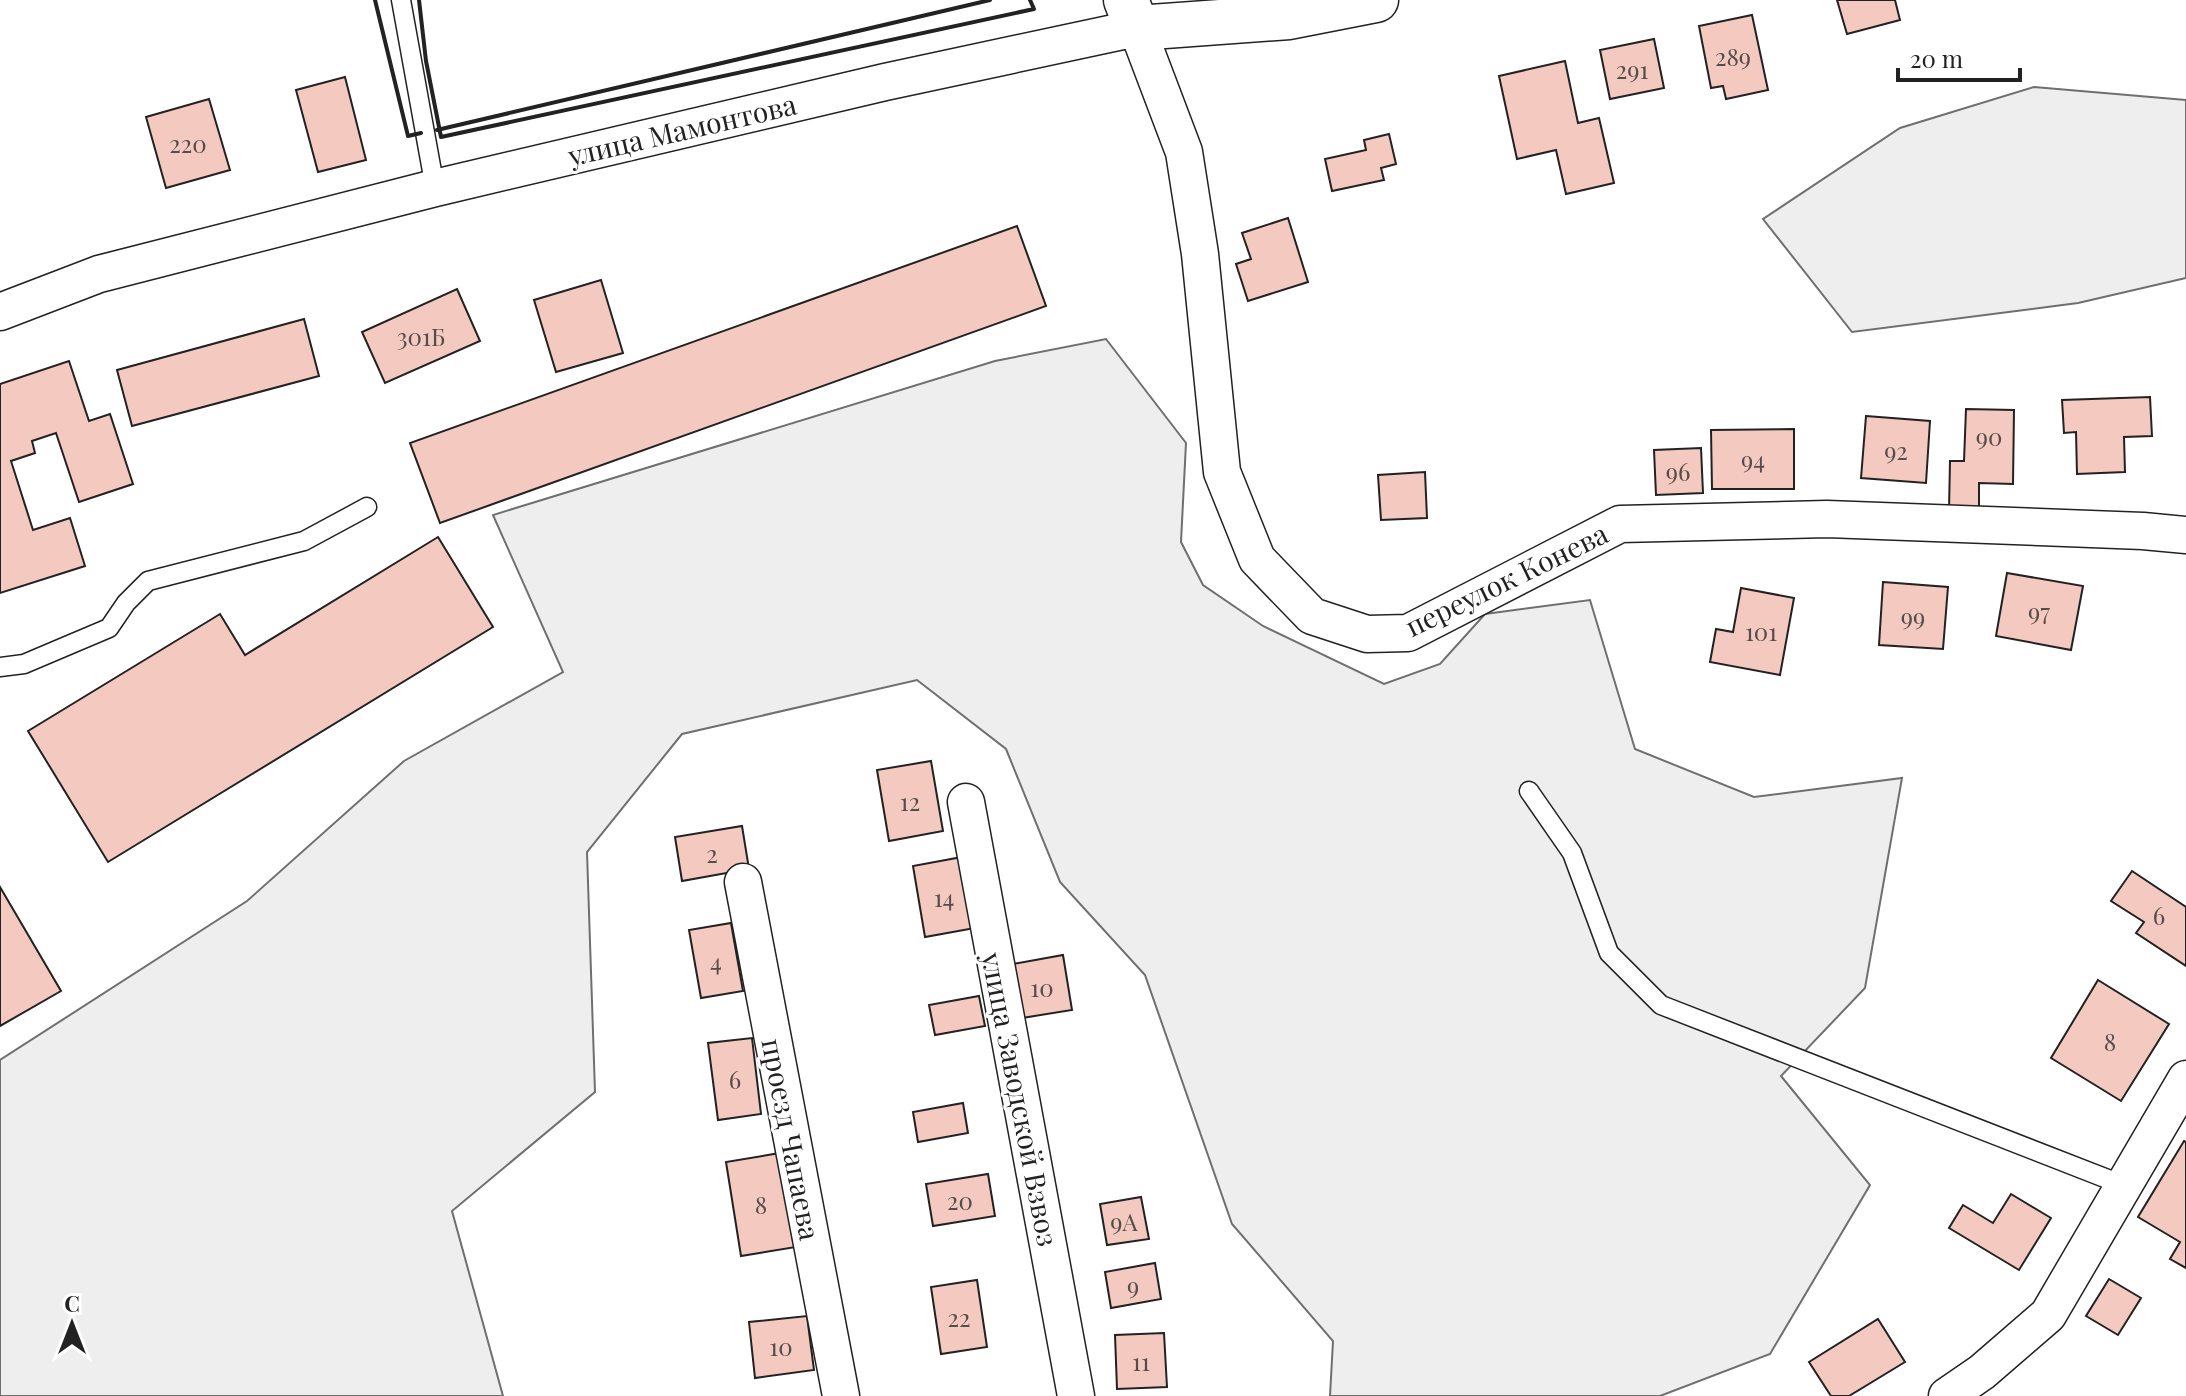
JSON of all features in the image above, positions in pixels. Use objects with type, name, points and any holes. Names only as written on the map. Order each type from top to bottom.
[{"type":"main road","name":"улица Мамонтова","points":[[1131,14],[1289,17],[1376,0]]},
{"type":"street","name":"улица Мамонтова","points":[[0,312],[99,274],[435,188],[885,82],[1131,14]]},
{"type":"street","name":"переулок Конева","points":[[1131,14],[1184,152],[1200,254],[1222,472],[1257,559],[1312,616],[1367,634],[1408,633],[1620,524],[1827,519],[2186,535]]},
{"type":"street","name":"улица Заводской Взвоз","points":[[966,802],[1076,1396]]},
{"type":"street","name":"проезд Чапаева","points":[[743,882],[841,1396]]},
{"type":"street","points":[[1947,1396],[1982,1372],[2048,1315],[2186,1079]]},
{"type":"lane","points":[[401,0],[435,188]]},
{"type":"lane","points":[[0,667],[24,664],[109,628],[126,603],[148,581],[304,541],[367,507]]},
{"type":"lane","points":[[1529,791],[1572,853],[1609,953],[1661,1005],[2123,1185]]},
{"type":"shaded area","points":[[2034,87],[2186,100],[2186,278],[2078,303],[1852,332],[1763,219],[1900,128]]},
{"type":"shaded area","points":[[1106,339],[1186,443],[1181,542],[1203,585],[1263,626],[1384,684],[1440,664],[1485,614],[1590,600],[1635,749],[1754,797],[1902,778],[1865,988],[1781,1076],[1870,1185],[1770,1354],[1660,1396],[1330,1396],[1333,1341],[1232,1224],[1145,975],[1060,882],[1006,749],[917,680],[682,734],[587,852],[595,1092],[452,1211],[503,1396],[0,1396],[0,1060],[247,901],[404,761],[563,672],[493,515],[995,361]]},
{"type":"building","points":[[1837,0],[1895,0],[1900,20],[1847,34]]},
{"type":"building","points":[[1752,15],[1768,90],[1726,99],[1723,86],[1711,88],[1699,26]]},
{"type":"building","points":[[1654,39],[1664,88],[1610,99],[1600,50]]},
{"type":"building","points":[[1565,61],[1578,123],[1599,118],[1614,183],[1566,194],[1556,150],[1517,159],[1499,76]]},
{"type":"building","points":[[345,77],[366,160],[318,172],[296,90]]},
{"type":"building","points":[[209,99],[230,170],[166,188],[146,117]]},
{"type":"building","points":[[1389,134],[1396,164],[1381,168],[1384,180],[1332,191],[1325,159],[1366,150],[1364,140]]},
{"type":"building","points":[[1288,218],[1308,282],[1248,301],[1236,264],[1251,259],[1242,233]]},
{"type":"building","points":[[1017,226],[1046,306],[440,523],[410,443]]},
{"type":"building","points":[[601,280],[623,353],[556,372],[534,300]]},
{"type":"building","points":[[457,289],[480,341],[385,383],[362,332]]},
{"type":"building","points":[[304,319],[319,376],[132,426],[117,370]]},
{"type":"building","points":[[69,361],[89,421],[110,414],[133,484],[79,502],[56,433],[32,441],[35,453],[11,461],[33,530],[70,518],[85,566],[0,593],[0,384]]},
{"type":"building","points":[[2150,397],[2152,436],[2124,437],[2125,472],[2077,474],[2076,432],[2064,433],[2062,400]]},
{"type":"building","points":[[1966,409],[2014,410],[2013,484],[1979,483],[1979,511],[1949,510],[1950,461],[1964,461]]},
{"type":"building","points":[[1866,416],[1930,421],[1926,483],[1861,478]]},
{"type":"building","points":[[1794,429],[1794,489],[1712,489],[1711,430]]},
{"type":"building","points":[[1701,448],[1703,493],[1656,495],[1654,450]]},
{"type":"building","points":[[1425,472],[1427,518],[1381,520],[1378,475]]},
{"type":"building","points":[[438,537],[493,627],[108,862],[28,731],[220,614],[245,655]]},
{"type":"building","points":[[2007,573],[2083,586],[2071,650],[1996,636]]},
{"type":"building","points":[[1883,582],[1948,587],[1943,649],[1879,645]]},
{"type":"building","points":[[1741,588],[1794,598],[1780,675],[1710,662],[1716,629],[1733,632]]},
{"type":"building","points":[[931,761],[943,831],[889,841],[877,770]]},
{"type":"building","points":[[742,826],[749,869],[682,881],[675,837]]},
{"type":"building","points":[[962,857],[975,928],[925,937],[913,866]]},
{"type":"building","points":[[2132,871],[2186,907],[2186,966],[2136,933],[2144,922],[2111,901]]},
{"type":"building","points":[[0,887],[61,991],[0,1026]]},
{"type":"building","points":[[731,923],[743,991],[701,998],[689,930]]},
{"type":"building","points":[[1063,955],[1072,1010],[1022,1018],[1013,964]]},
{"type":"building","points":[[2098,980],[2169,1024],[2121,1101],[2051,1058]]},
{"type":"building","points":[[979,996],[985,1026],[935,1035],[929,1005]]},
{"type":"building","points":[[752,1038],[761,1114],[718,1120],[708,1043]]},
{"type":"building","points":[[963,1103],[968,1133],[918,1142],[913,1112]]},
{"type":"building","points":[[2184,1141],[2186,1268],[2170,1259],[2180,1242],[2138,1217]]},
{"type":"building","points":[[780,1153],[796,1247],[741,1256],[726,1162]]},
{"type":"building","points":[[988,1174],[995,1216],[933,1226],[926,1184]]},
{"type":"building","points":[[2011,1194],[2051,1218],[2019,1270],[1949,1228],[1963,1205],[1993,1223]]},
{"type":"building","points":[[1141,1197],[1149,1239],[1107,1245],[1100,1204]]},
{"type":"building","points":[[1155,1263],[1161,1299],[1111,1308],[1105,1272]]},
{"type":"building","points":[[2109,1279],[2141,1298],[2118,1335],[2086,1316]]},
{"type":"building","points":[[977,1280],[987,1347],[941,1354],[931,1287]]},
{"type":"building","points":[[807,1316],[814,1370],[755,1378],[749,1322]]},
{"type":"building","points":[[1878,1319],[1905,1362],[1849,1396],[1831,1396],[1809,1362]]},
{"type":"building","points":[[1164,1333],[1167,1387],[1117,1389],[1115,1335]]},
{"type":"wall","points":[[375,0],[408,136],[421,133]]},
{"type":"wall","points":[[419,0],[426,61],[441,137],[1034,9],[1030,0]]},
{"type":"wall","points":[[437,130],[990,0]]}]
